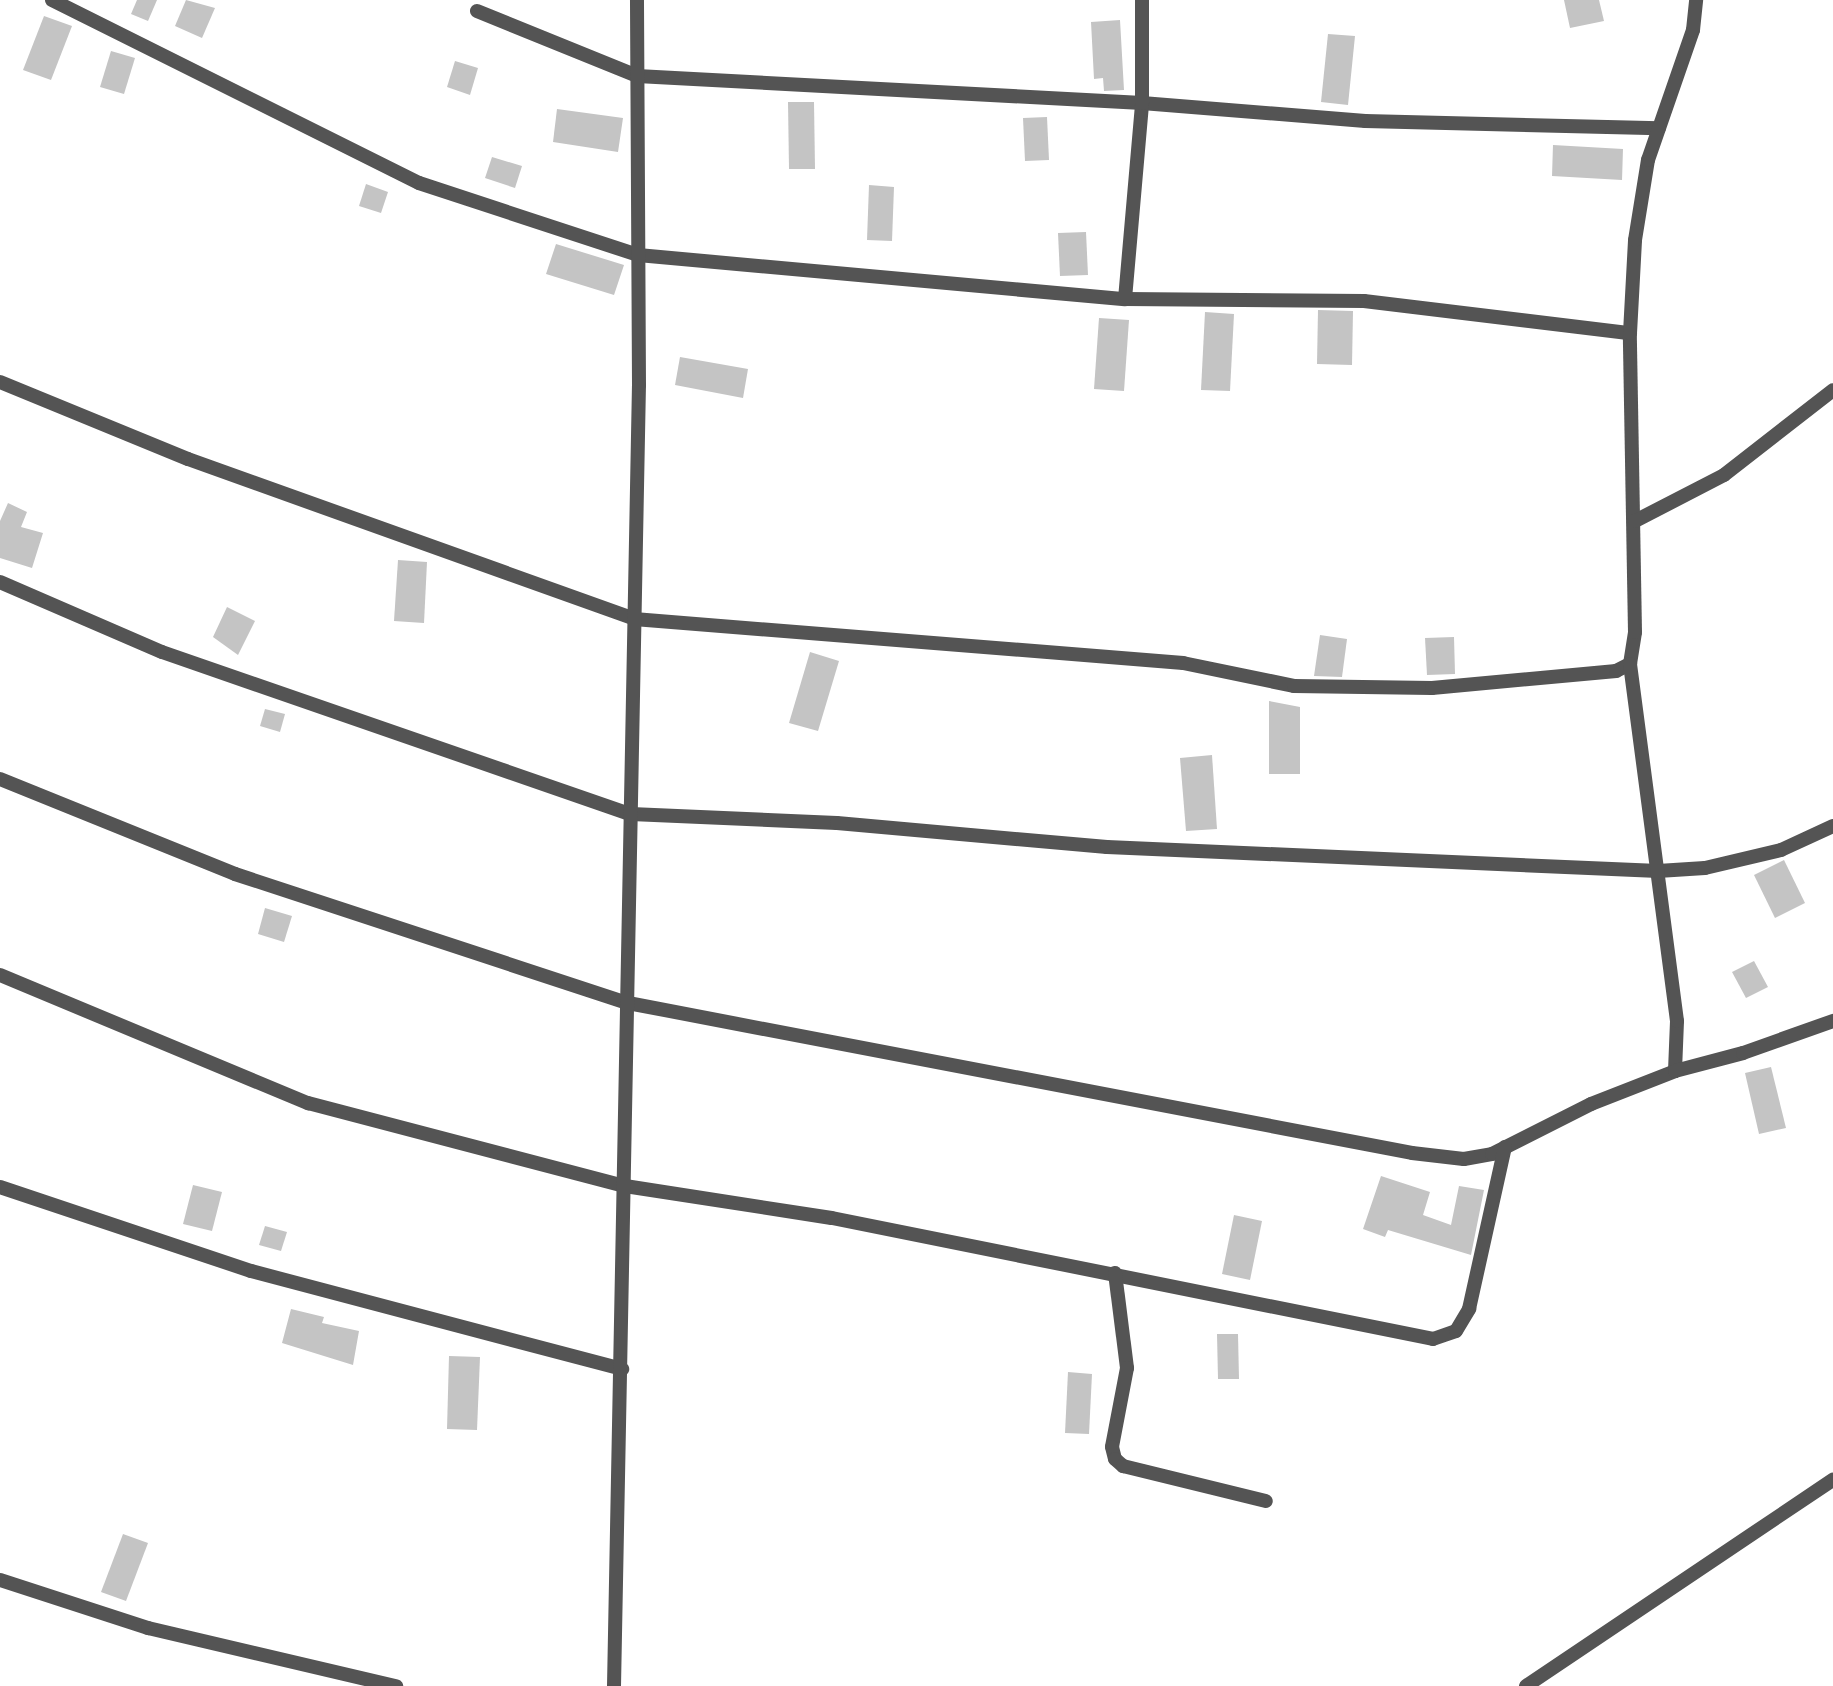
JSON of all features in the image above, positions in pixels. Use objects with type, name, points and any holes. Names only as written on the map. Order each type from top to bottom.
[{"type":"street","points":[[52,0],[419,183],[638,255],[1125,299],[1364,301],[1630,333]]},
{"type":"street","points":[[614,1686],[634,619],[638,255],[637,0]]},
{"type":"street","points":[[1125,299],[1142,103],[1142,0]]},
{"type":"street","points":[[1675,1071],[1677,1021],[1630,664],[1635,632],[1635,521],[1630,333],[1635,240],[1648,160],[1693,30],[1696,0]]},
{"type":"street","points":[[477,11],[637,76],[1142,103],[1365,121],[1659,128]]},
{"type":"street","points":[[0,382],[188,459],[634,619],[1183,663],[1294,685],[1432,688],[1603,674],[1630,664]]},
{"type":"street","points":[[1635,521],[1724,475],[1833,390]]},
{"type":"street","points":[[0,582],[162,652],[631,814],[837,823],[1107,847],[1658,871],[1705,868],[1781,850],[1833,826]]},
{"type":"street","points":[[0,779],[235,874],[628,1003],[1412,1153],[1464,1159],[1505,1147],[1591,1104],[1675,1071],[1743,1053],[1833,1021]]},
{"type":"street","points":[[0,975],[309,1103],[625,1186],[832,1218],[1115,1273],[1388,1332],[1446,1337],[1456,1331],[1469,1309],[1505,1147]]},
{"type":"street","points":[[0,1187],[251,1271],[622,1369]]},
{"type":"street","points":[[1115,1273],[1127,1367],[1112,1447],[1115,1459],[1123,1466],[1266,1501]]},
{"type":"street","points":[[1526,1686],[1833,1480]]},
{"type":"street","points":[[0,1580],[148,1629],[396,1686]]},
{"type":"building","points":[[137,0],[157,0],[148,21],[131,14]]},
{"type":"building","points":[[186,0],[215,8],[202,38],[175,26]]},
{"type":"building","points":[[1564,0],[1599,0],[1604,21],[1570,28]]},
{"type":"building","points":[[44,16],[72,26],[51,80],[23,70]]},
{"type":"building","points":[[1120,20],[1124,90],[1104,91],[1103,78],[1094,79],[1091,22]]},
{"type":"building","points":[[1328,34],[1355,36],[1348,105],[1321,102]]},
{"type":"building","points":[[111,51],[135,58],[124,94],[100,87]]},
{"type":"building","points":[[455,61],[478,68],[470,95],[447,87]]},
{"type":"building","points":[[788,102],[814,102],[815,169],[789,169]]},
{"type":"building","points":[[557,109],[623,118],[618,152],[553,142]]},
{"type":"building","points":[[1047,117],[1049,160],[1025,161],[1023,118]]},
{"type":"building","points":[[1553,145],[1623,149],[1622,180],[1552,176]]},
{"type":"building","points":[[492,157],[522,166],[515,188],[485,178]]},
{"type":"building","points":[[366,184],[388,192],[381,213],[359,206]]},
{"type":"building","points":[[869,185],[894,187],[892,241],[867,240]]},
{"type":"building","points":[[1086,232],[1088,275],[1060,276],[1058,233]]},
{"type":"building","points":[[556,244],[624,265],[614,295],[546,274]]},
{"type":"building","points":[[1318,310],[1353,311],[1352,365],[1317,364]]},
{"type":"building","points":[[1205,312],[1234,314],[1230,391],[1201,390]]},
{"type":"building","points":[[1099,318],[1129,320],[1124,391],[1094,389]]},
{"type":"building","points":[[680,357],[748,369],[743,398],[675,385]]},
{"type":"building","points":[[8,503],[27,512],[21,527],[43,533],[32,568],[0,558],[0,521]]},
{"type":"building","points":[[398,560],[427,562],[424,623],[394,621]]},
{"type":"building","points":[[227,607],[255,621],[238,655],[213,637]]},
{"type":"building","points":[[1320,635],[1347,639],[1342,677],[1314,676]]},
{"type":"building","points":[[1454,637],[1455,674],[1427,675],[1425,638]]},
{"type":"building","points":[[810,652],[839,661],[818,731],[789,723]]},
{"type":"building","points":[[1269,701],[1300,707],[1300,774],[1269,774]]},
{"type":"building","points":[[265,709],[285,714],[280,732],[260,726]]},
{"type":"building","points":[[1212,755],[1217,829],[1186,831],[1180,758]]},
{"type":"building","points":[[1784,860],[1805,903],[1775,918],[1754,875]]},
{"type":"building","points":[[265,908],[292,916],[284,942],[258,934]]},
{"type":"building","points":[[1754,961],[1768,987],[1746,998],[1732,972]]},
{"type":"building","points":[[1771,1067],[1786,1128],[1759,1134],[1745,1073]]},
{"type":"building","points":[[1381,1176],[1430,1192],[1423,1215],[1451,1225],[1459,1186],[1484,1190],[1471,1255],[1388,1230],[1385,1237],[1363,1229]]},
{"type":"building","points":[[193,1185],[222,1192],[212,1231],[183,1224]]},
{"type":"building","points":[[1234,1215],[1262,1221],[1250,1280],[1222,1274]]},
{"type":"building","points":[[265,1226],[287,1232],[281,1251],[259,1245]]},
{"type":"building","points":[[291,1309],[324,1317],[322,1323],[359,1331],[353,1365],[282,1343]]},
{"type":"building","points":[[1217,1334],[1238,1334],[1239,1379],[1218,1379]]},
{"type":"building","points":[[449,1356],[480,1357],[477,1430],[447,1429]]},
{"type":"building","points":[[1068,1372],[1092,1374],[1089,1434],[1065,1433]]},
{"type":"building","points":[[123,1534],[148,1543],[126,1601],[101,1592]]}]
